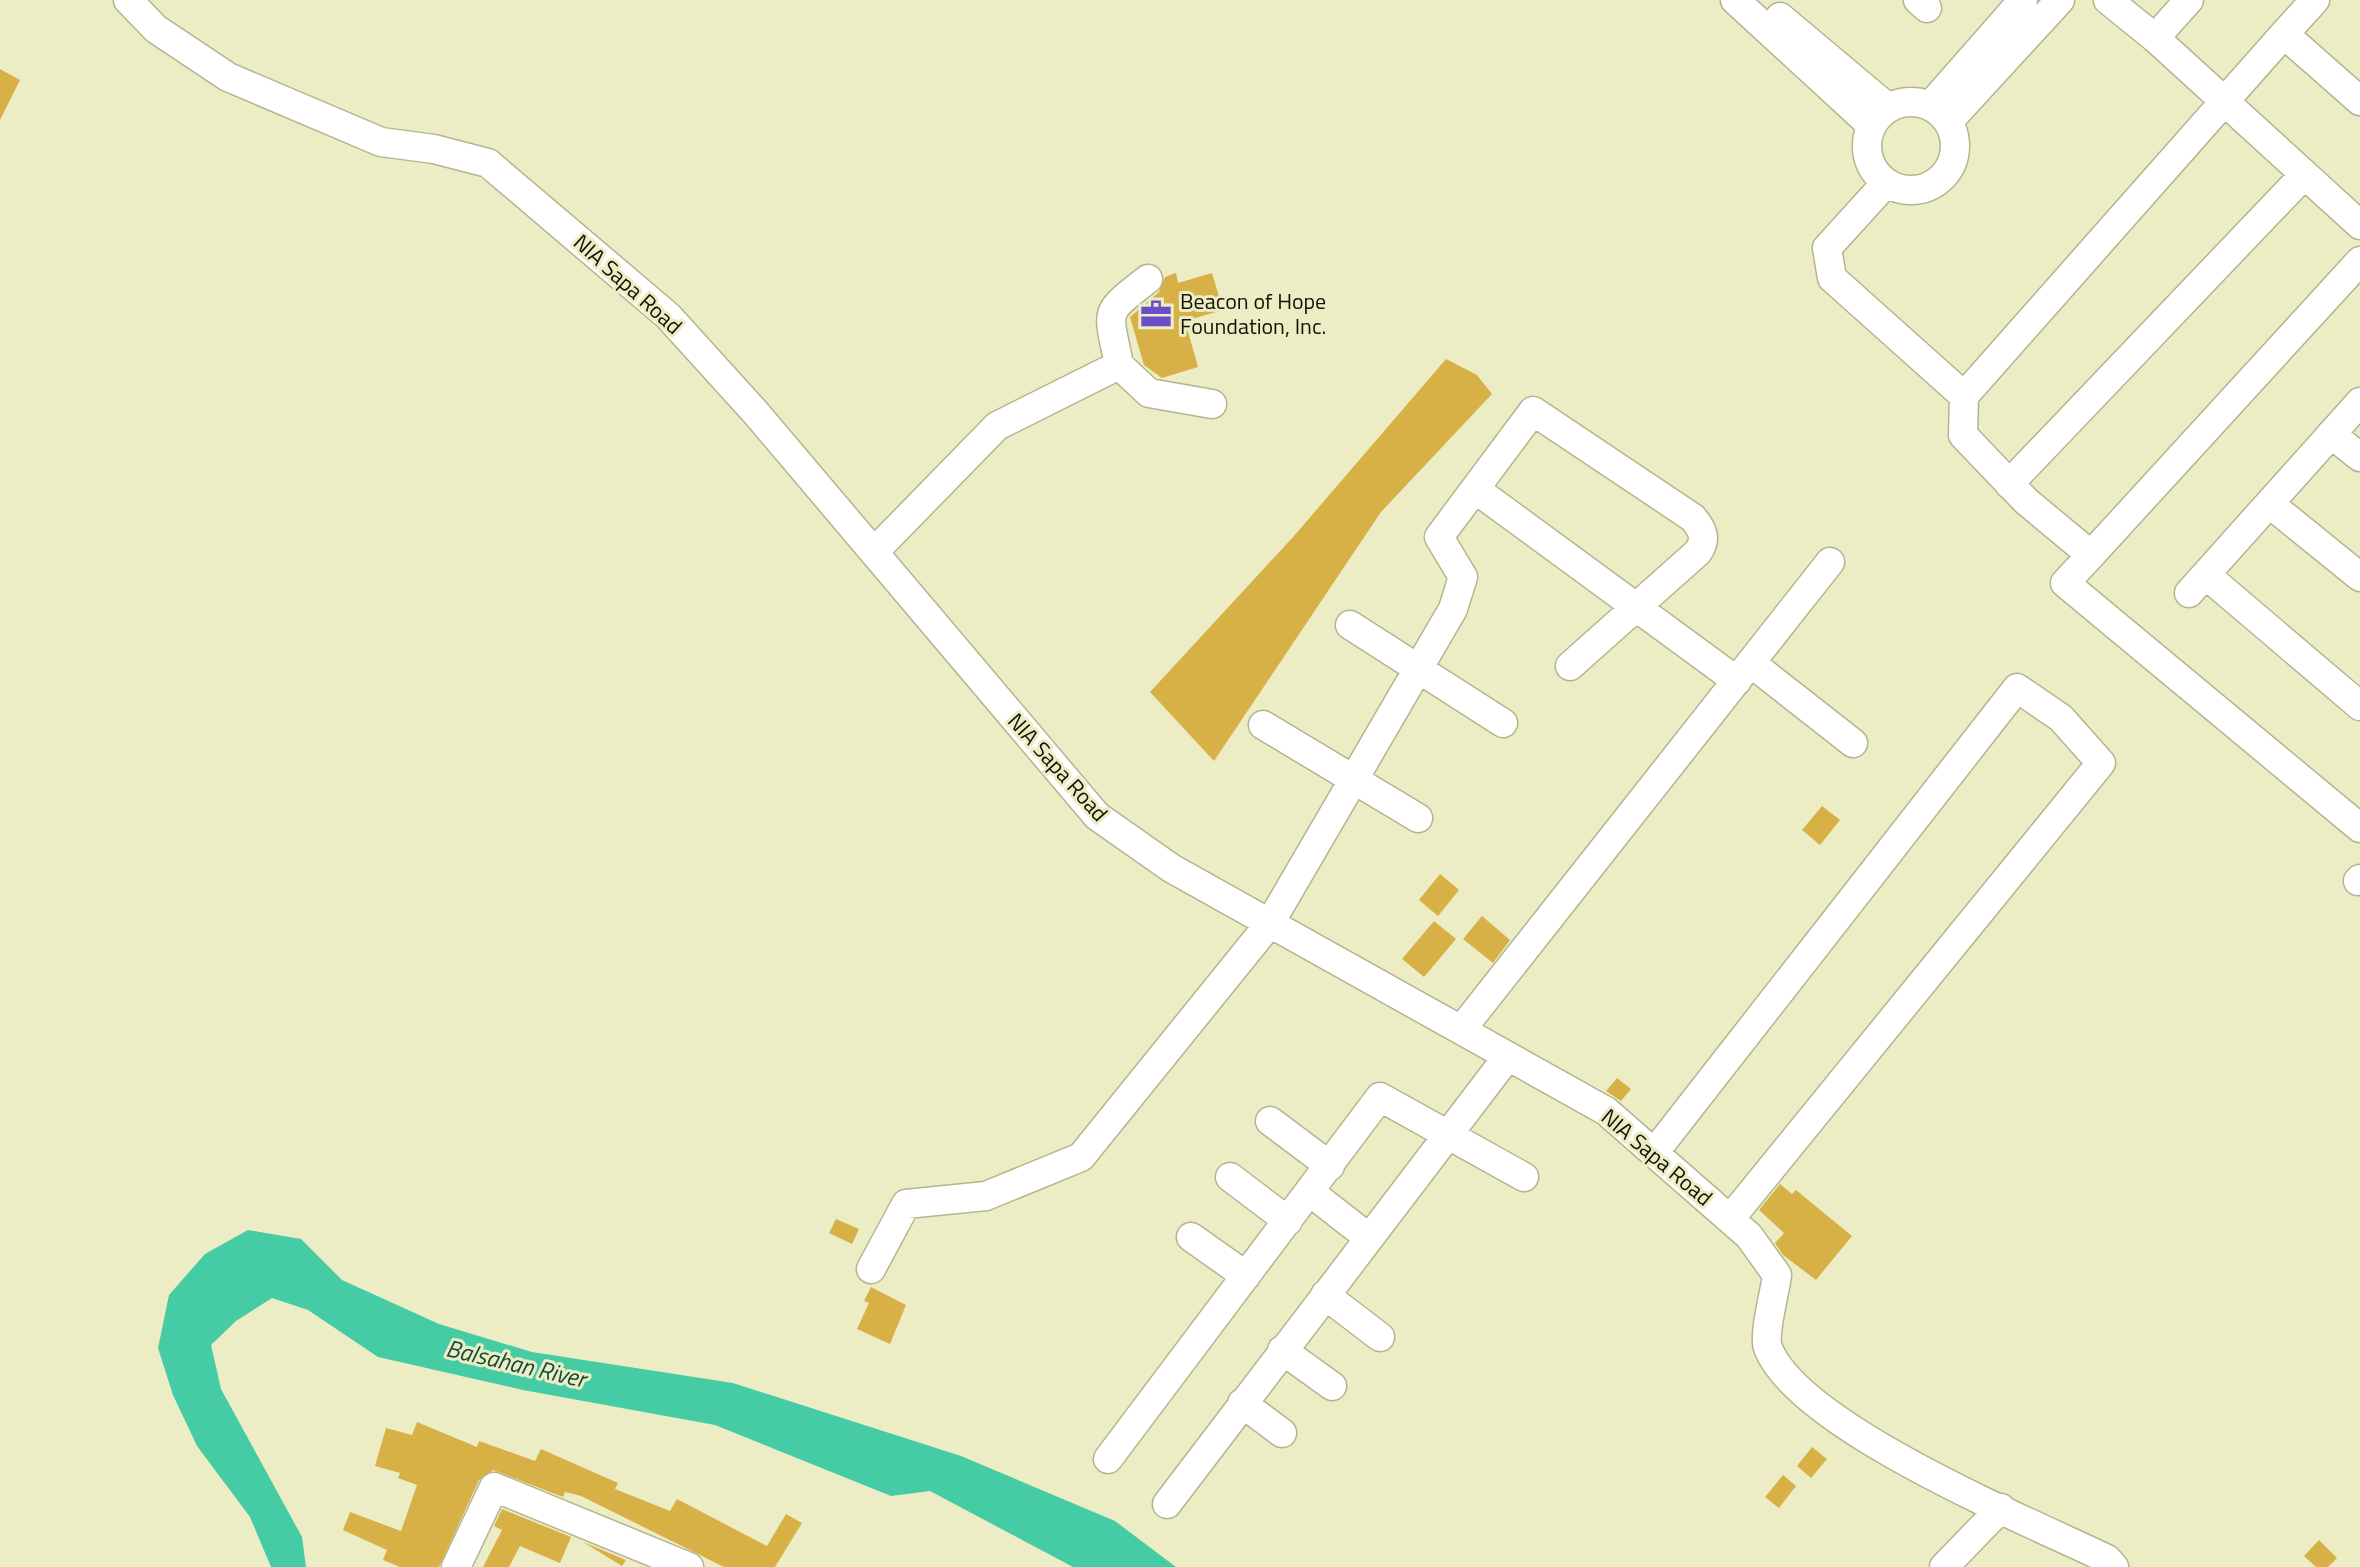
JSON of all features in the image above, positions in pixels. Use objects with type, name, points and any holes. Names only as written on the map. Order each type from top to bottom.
[{"type":"street","name":"NIA Sapa Road","points":[[128,0],[156,29],[228,77],[381,142],[434,149],[488,163],[668,316],[756,413],[1097,816],[1171,868],[1606,1111],[1749,1236],[1777,1275],[1767,1344],[1782,1374],[1870,1444],[2107,1559],[2114,1567]]},
{"type":"street","points":[[1735,0],[1879,116]]},
{"type":"street","points":[[1760,0],[1879,116]]},
{"type":"street","points":[[1939,114],[2023,0]]},
{"type":"street","points":[[1939,114],[2060,0]]},
{"type":"street","points":[[2108,0],[2155,38],[2360,225]]},
{"type":"street","points":[[2155,38],[2189,0]]},
{"type":"street","points":[[2091,555],[2009,484],[1963,435],[1964,396],[2222,101],[2315,0]]},
{"type":"street","points":[[2284,34],[2360,101]]},
{"type":"street","points":[[1916,102],[1939,114],[1955,139],[1955,153],[1941,178],[1915,190],[1886,183],[1869,159],[1867,145],[1879,116],[1916,102]]},
{"type":"street","points":[[2009,484],[2304,175]]},
{"type":"street","points":[[1886,183],[1827,248],[1832,278],[1964,396]]},
{"type":"street","points":[[2360,261],[2065,583],[2360,828]]},
{"type":"street","points":[[1148,279],[1112,308],[1110,319],[1119,365],[1149,393],[1212,404]]},
{"type":"street","points":[[874,552],[997,426],[1119,365]]},
{"type":"street","points":[[2360,402],[2198,584],[2360,706]]},
{"type":"street","points":[[871,1269],[906,1204],[986,1196],[1081,1157],[1270,923],[1453,609],[1463,577],[1439,537],[1533,411],[1693,518],[1703,535],[1703,544],[1570,666]]},
{"type":"street","points":[[2331,434],[2360,457]]},
{"type":"street","points":[[1475,489],[1635,608],[1744,672],[1853,743]]},
{"type":"street","points":[[2270,504],[2360,577]]},
{"type":"street","points":[[1461,1030],[1830,562]]},
{"type":"street","points":[[1350,625],[1503,723]]},
{"type":"street","points":[[1654,1153],[2017,688],[2061,718],[2101,763],[1730,1219]]},
{"type":"street","points":[[1263,725],[1418,818]]},
{"type":"street","points":[[1167,1504],[1508,1056]]},
{"type":"street","points":[[1108,1459],[1380,1097],[1524,1177]]},
{"type":"street","points":[[1270,1121],[1330,1166]]},
{"type":"street","points":[[1230,1177],[1288,1221]]},
{"type":"street","points":[[1310,1192],[1369,1238]]},
{"type":"street","points":[[1191,1237],[1246,1276]]},
{"type":"street","points":[[1325,1295],[1380,1337]]},
{"type":"street","points":[[1282,1350],[1332,1386]]},
{"type":"street","points":[[1242,1403],[1282,1433]]},
{"type":"street","points":[[456,1567],[494,1487],[676,1564]]},
{"type":"street","points":[[1944,1567],[2001,1508]]},
{"type":"water","name":"Balsahan River","points":[[248,1230],[301,1239],[342,1280],[439,1324],[532,1352],[733,1383],[961,1456],[1115,1521],[1176,1567],[1073,1567],[930,1491],[891,1496],[715,1425],[523,1390],[378,1357],[308,1310],[272,1298],[236,1321],[211,1345],[221,1389],[302,1537],[306,1567],[271,1567],[250,1517],[197,1446],[173,1395],[158,1348],[169,1295],[205,1254]]},
{"type":"building","points":[[0,69],[20,80],[0,120]]},
{"type":"building","points":[[1176,273],[1178,283],[1212,273],[1223,310],[1185,321],[1198,367],[1162,378],[1144,365],[1130,317],[1159,292],[1165,277]]},
{"type":"building","points":[[1446,359],[1477,375],[1492,394],[1381,512],[1214,761],[1150,692],[1294,536]]},
{"type":"building","points":[[1822,806],[1840,820],[1820,845],[1802,830]]},
{"type":"building","points":[[1440,874],[1459,890],[1438,916],[1419,900]]},
{"type":"building","points":[[1482,916],[1510,940],[1493,963],[1463,939]]},
{"type":"building","points":[[1434,921],[1456,939],[1424,977],[1402,959]]},
{"type":"building","points":[[1617,1078],[1631,1089],[1621,1101],[1606,1091]]},
{"type":"building","points":[[1780,1184],[1792,1194],[1796,1190],[1852,1236],[1816,1280],[1783,1255],[1775,1243],[1784,1233],[1759,1210]]},
{"type":"building","points":[[836,1219],[859,1229],[852,1244],[829,1233]]},
{"type":"building","points":[[871,1287],[906,1305],[890,1344],[857,1329],[869,1303],[864,1301]]},
{"type":"building","points":[[417,1422],[477,1447],[479,1441],[535,1461],[541,1449],[618,1483],[615,1489],[670,1511],[677,1499],[767,1546],[786,1514],[802,1523],[775,1567],[724,1567],[581,1496],[565,1492],[563,1497],[493,1470],[479,1480],[439,1567],[400,1567],[383,1560],[387,1550],[343,1530],[350,1512],[401,1531],[417,1485],[398,1478],[400,1473],[375,1466],[386,1428],[412,1435]]},
{"type":"building","points":[[1812,1447],[1827,1459],[1811,1478],[1797,1466]]},
{"type":"building","points":[[1783,1475],[1796,1486],[1779,1508],[1765,1497]]},
{"type":"building","points":[[502,1509],[571,1537],[560,1563],[520,1546],[509,1567],[483,1567],[502,1530],[494,1526]]},
{"type":"building","points":[[2319,1540],[2337,1558],[2328,1567],[2316,1567],[2304,1556]]},
{"type":"building","points":[[583,1542],[626,1560],[622,1566]]},
{"type":"place","name":"Beacon of Hope Foundation, Inc.","points":[[1156,314]]}]
